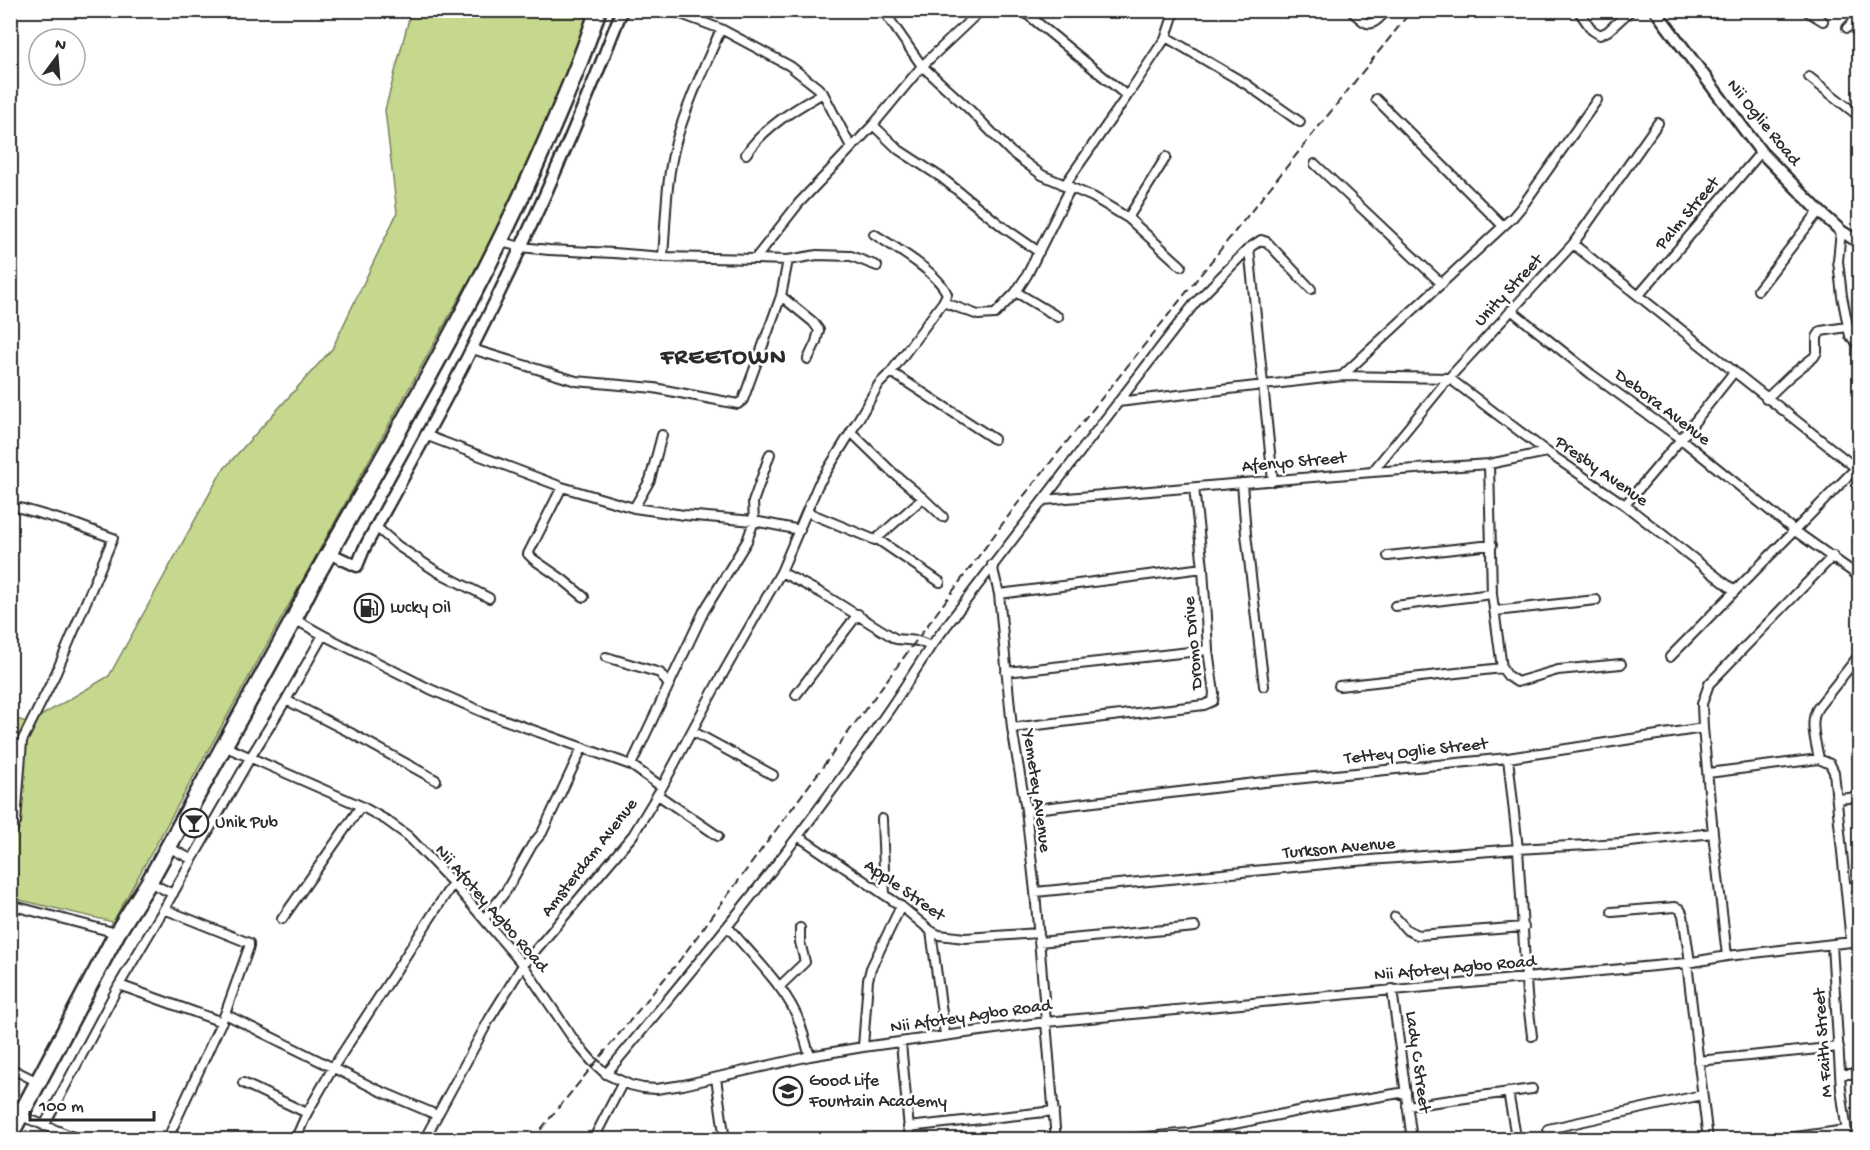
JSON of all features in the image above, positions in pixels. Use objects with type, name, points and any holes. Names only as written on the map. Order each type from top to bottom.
[{"type":"highway","points":[[10,1135],[117,933],[149,882],[501,242],[578,70],[598,10]]},
{"type":"street","points":[[329,553],[357,566],[472,349],[521,247],[597,74],[622,10]]},
{"type":"street","points":[[669,10],[720,29],[790,66],[818,87],[851,147]]},
{"type":"street","points":[[883,10],[922,66],[1011,152],[1042,175],[1093,197],[1128,218],[1181,266]]},
{"type":"street","points":[[754,259],[798,203],[873,125],[922,66],[981,10]]},
{"type":"street","points":[[1022,10],[1127,96]]},
{"type":"street","points":[[943,302],[978,315],[995,314],[1016,292],[1039,252],[1067,186],[1166,37],[1175,10]]},
{"type":"street","points":[[1350,10],[1366,23],[1371,24],[1376,23],[1387,10]]},
{"type":"street","points":[[1578,10],[1592,30],[1600,34],[1608,31],[1631,10]]},
{"type":"street","name":"Nii Oglie Road","points":[[1655,10],[1761,152],[1819,211],[1841,231],[1860,243]]},
{"type":"street","points":[[1805,10],[1822,21]]},
{"type":"street","points":[[1846,28],[1860,19]]},
{"type":"street","points":[[663,257],[667,208],[677,141],[700,76],[720,29]]},
{"type":"street","points":[[1166,37],[1246,84],[1300,122]]},
{"type":"street","points":[[1809,77],[1860,117]]},
{"type":"street","points":[[746,154],[786,115],[823,93]]},
{"type":"street","points":[[1376,99],[1503,226]]},
{"type":"street","points":[[1342,376],[1523,206],[1597,100]]},
{"type":"street","name":"Unity Street","points":[[1372,472],[1449,378],[1573,244],[1658,123]]},
{"type":"street","points":[[873,125],[899,150],[942,178],[1003,227],[1039,252]]},
{"type":"street","name":"Palm Street","points":[[1639,295],[1761,152]]},
{"type":"street","points":[[1128,218],[1166,157]]},
{"type":"street","points":[[1315,164],[1442,284]]},
{"type":"street","points":[[1758,290],[1819,211]]},
{"type":"street","points":[[1841,231],[1838,249],[1839,271],[1847,327],[1850,336],[1860,346]]},
{"type":"street","points":[[662,787],[781,572],[818,485],[879,384],[891,372],[943,302],[946,294],[942,285],[920,265],[874,234]]},
{"type":"street","points":[[606,1074],[728,927],[798,836],[895,703],[931,646],[1195,303],[1249,248],[1261,240],[1267,242],[1311,289]]},
{"type":"street","points":[[501,242],[521,247],[663,257],[788,260],[817,255],[851,255],[877,266]]},
{"type":"street","points":[[1573,244],[1766,399],[1858,466],[1670,657]]},
{"type":"street","points":[[1249,248],[1273,481]]},
{"type":"street","points":[[472,349],[576,381],[654,388],[738,404],[742,400],[781,296],[788,260]]},
{"type":"street","points":[[1016,292],[1058,317]]},
{"type":"street","points":[[781,296],[813,322],[819,330],[808,360]]},
{"type":"street","name":"Debora Avenue","points":[[1511,310],[1591,374],[1681,439],[1795,531]]},
{"type":"street","points":[[1766,399],[1814,357],[1817,352],[1817,337],[1821,331],[1847,327]]},
{"type":"street","points":[[891,372],[994,439]]},
{"type":"street","points":[[1625,505],[1734,372]]},
{"type":"street","points":[[1118,402],[1342,376],[1449,378]]},
{"type":"street","name":"Presby Avenue","points":[[1449,378],[1547,452],[1625,505],[1736,591]]},
{"type":"street","points":[[851,432],[942,517]]},
{"type":"street","points":[[425,435],[562,487],[634,508],[754,521],[800,530]]},
{"type":"street","points":[[634,508],[650,480],[662,435]]},
{"type":"street","name":"Afenyo Street","points":[[1044,500],[1489,464],[1547,452]]},
{"type":"street","points":[[631,765],[704,612],[744,547],[754,521],[753,502],[770,454]]},
{"type":"street","points":[[1489,464],[1492,594],[1502,668],[1517,682],[1558,670],[1621,664]]},
{"type":"street","points":[[1242,483],[1264,686]]},
{"type":"street","points":[[562,487],[528,554],[584,597]]},
{"type":"street","name":"Dromo Drive","points":[[1012,728],[1209,704],[1213,701],[1203,568],[1194,488]]},
{"type":"street","points":[[877,539],[923,498]]},
{"type":"street","points":[[10,835],[16,822],[22,741],[56,673],[112,538],[72,523],[20,508]]},
{"type":"street","points":[[807,512],[867,538],[877,539],[940,582]]},
{"type":"street","points":[[376,527],[398,546],[436,571],[489,598]]},
{"type":"street","points":[[1795,531],[1860,577]]},
{"type":"street","points":[[1388,556],[1492,546]]},
{"type":"street","points":[[1727,956],[1702,704],[1709,684],[1833,556]]},
{"type":"street","name":"Yemetey Avenue","points":[[992,566],[999,594],[1012,728],[1026,810],[1056,1140]]},
{"type":"street","points":[[999,594],[1203,568]]},
{"type":"street","points":[[781,572],[858,614],[896,639],[912,639],[931,646]]},
{"type":"street","points":[[1395,606],[1492,594]]},
{"type":"street","points":[[1494,611],[1596,600]]},
{"type":"street","points":[[796,695],[858,614]]},
{"type":"street","name":"Amsterdam Avenue","points":[[294,619],[441,694],[485,713],[631,765],[662,787],[633,835],[523,965],[489,1018],[424,1140]]},
{"type":"street","points":[[44,1126],[119,985],[323,635]]},
{"type":"street","points":[[1006,672],[1208,650]]},
{"type":"street","points":[[1819,759],[1814,714],[1860,654]]},
{"type":"street","points":[[606,657],[660,673],[668,684]]},
{"type":"street","points":[[1339,686],[1502,668]]},
{"type":"street","points":[[286,700],[436,780]]},
{"type":"street","name":"Tettey Oglie Street","points":[[1026,810],[1264,782],[1508,758],[1703,728]]},
{"type":"street","points":[[692,731],[773,776]]},
{"type":"street","name":"Nii Afotey Agbo Road","points":[[224,746],[361,806],[408,836],[453,883],[523,965],[574,1040],[591,1060],[606,1074],[623,1082],[656,1089],[716,1078],[810,1056],[1046,1022],[1526,978],[1856,942]]},
{"type":"street","points":[[484,919],[506,891],[542,832],[582,748]]},
{"type":"street","points":[[1508,758],[1518,849],[1532,1036]]},
{"type":"street","points":[[1708,773],[1819,759],[1827,761],[1832,767],[1846,888],[1856,942]]},
{"type":"street","points":[[658,795],[718,836]]},
{"type":"street","points":[[1837,799],[1860,797]]},
{"type":"street","points":[[282,919],[361,806]]},
{"type":"street","points":[[882,819],[885,895]]},
{"type":"street","name":"Turkson Avenue","points":[[1035,892],[1356,861],[1621,843],[1713,833]]},
{"type":"street","name":"Apple Street","points":[[798,836],[901,906],[931,931],[948,937],[1039,938],[1195,927]]},
{"type":"street","points":[[168,847],[191,859]]},
{"type":"street","points":[[149,882],[173,894]]},
{"type":"street","points":[[295,1140],[307,1113],[334,1066],[453,883]]},
{"type":"street","points":[[1846,888],[1860,886]]},
{"type":"street","points":[[10,905],[117,933]]},
{"type":"street","points":[[863,1047],[868,980],[901,906]]},
{"type":"street","points":[[1612,912],[1675,907],[1680,909],[1683,915],[1708,1140]]},
{"type":"street","points":[[164,909],[249,943],[222,1022],[167,1140]]},
{"type":"street","points":[[1395,917],[1407,930],[1418,935],[1524,927]]},
{"type":"street","points":[[728,927],[779,987],[797,1014],[810,1056]]},
{"type":"street","points":[[779,987],[805,962],[800,928]]},
{"type":"street","points":[[931,931],[945,1035]]},
{"type":"street","name":"M Faith Street","points":[[1832,945],[1848,1140]]},
{"type":"street","points":[[119,985],[222,1022]]},
{"type":"street","name":"Lady C Street","points":[[1392,989],[1413,1140]]},
{"type":"street","points":[[225,1014],[334,1066],[378,1090],[437,1115]]},
{"type":"street","points":[[901,1042],[910,1140]]},
{"type":"street","points":[[1698,1061],[1839,1047]]},
{"type":"street","points":[[10,1068],[38,1082]]},
{"type":"street","points":[[1841,1074],[1860,1074]]},
{"type":"street","points":[[716,1078],[725,1140]]},
{"type":"street","points":[[593,1140],[623,1082]]},
{"type":"street","points":[[243,1083],[307,1113]]},
{"type":"street","points":[[1407,1106],[1532,1089]]},
{"type":"street","points":[[1114,1140],[1190,1136],[1323,1106],[1406,1092]]},
{"type":"street","points":[[1508,1092],[1515,1131]]},
{"type":"street","points":[[1548,1129],[1702,1095]]},
{"type":"street","points":[[908,1127],[1054,1111]]},
{"type":"street","points":[[21,1116],[81,1140]]},
{"type":"street","points":[[1774,1140],[1846,1130]]},
{"type":"green space","points":[[411,11],[589,11],[569,70],[508,210],[113,922],[11,898],[11,717],[29,723],[109,676],[222,471],[332,349],[397,213],[385,110]]},
{"type":"railway","points":[[532,1140],[679,961],[1018,503],[1412,10]]},
{"type":"place","name":"Lucky Oil","points":[[369,608]]},
{"type":"place","name":"Unik Pub","points":[[194,823]]},
{"type":"place","name":"Good Life Fountain Academy","points":[[788,1091]]},
{"type":"district","name":"FREETOWN","points":[[724,358]]}]
